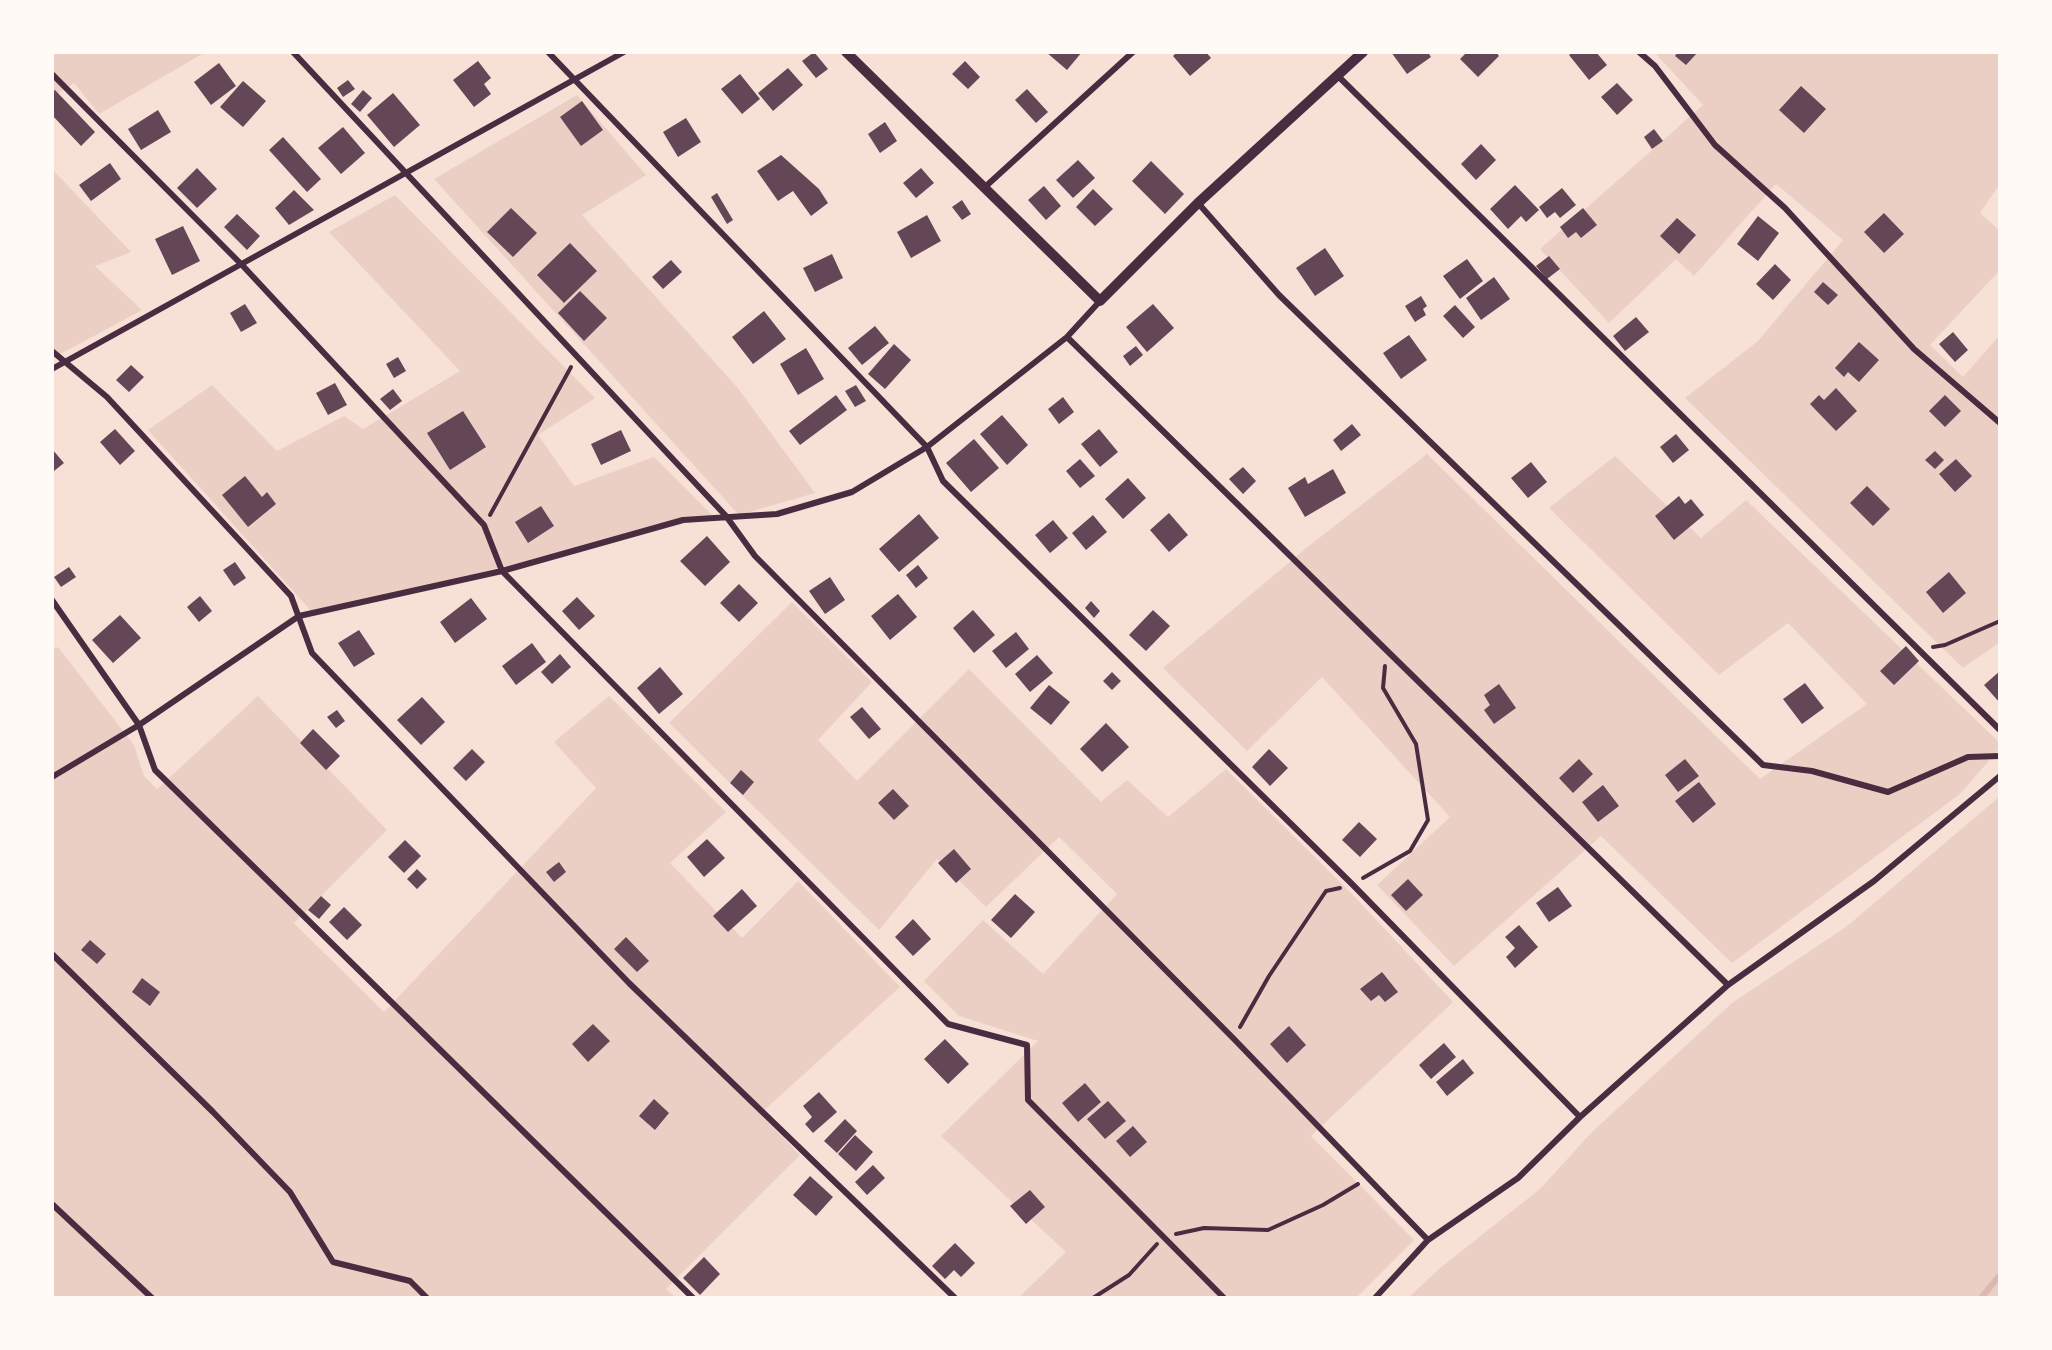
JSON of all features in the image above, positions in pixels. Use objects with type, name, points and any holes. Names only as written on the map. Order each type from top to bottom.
[{"type":"street","points":[[293,52],[726,516],[755,556],[1233,1038],[1428,1239]]},
{"type":"street","points":[[548,52],[927,447],[943,481],[1352,884],[1580,1117]]},
{"type":"street","points":[[52,369],[243,266],[406,171],[624,52]]},
{"type":"street","points":[[846,52],[1100,301]]},
{"type":"street","points":[[986,187],[1133,52]]},
{"type":"street","points":[[52,777],[139,725],[299,616],[502,571],[683,520],[777,514],[852,492],[927,447],[1067,337],[1198,203],[1364,52]]},
{"type":"street","points":[[1639,52],[1655,66],[1715,145],[1785,208],[1914,349],[2000,423]]},
{"type":"street","points":[[52,74],[243,266],[484,525],[502,571],[948,1024],[1027,1045],[1028,1100],[1224,1298]]},
{"type":"street","points":[[1339,77],[2000,730]]},
{"type":"street","points":[[1198,203],[1279,295],[1763,765],[1812,771],[1888,792],[1968,757],[2000,756]]},
{"type":"street","points":[[1067,337],[1728,985]]},
{"type":"street","points":[[52,351],[63,363],[107,397],[291,596],[312,652],[620,974],[956,1298]]},
{"type":"street","points":[[52,600],[139,725],[155,770],[693,1298]]},
{"type":"street","points":[[1375,1298],[1428,1239],[1518,1178],[1580,1117],[1728,985],[1874,881],[2000,776]]},
{"type":"street","points":[[52,954],[213,1112],[290,1192],[333,1262],[410,1281],[427,1298]]},
{"type":"street","points":[[52,1204],[152,1298]]},
{"type":"path","points":[[484,525],[578,356]]},
{"type":"path","points":[[1917,648],[1945,645],[2000,621]]},
{"type":"path","points":[[1233,1038],[1269,976],[1326,891],[1352,884],[1410,851],[1428,820],[1416,744],[1383,688],[1387,650]]},
{"type":"path","points":[[1093,1298],[1129,1275],[1164,1237],[1204,1228],[1268,1230],[1323,1205],[1369,1178]]},
{"type":"shaded area","points":[[53,53],[204,53],[99,114],[74,83],[53,97]]},
{"type":"shaded area","points":[[1655,53],[1999,53],[1999,185],[1980,213],[1999,230],[1999,271],[1930,345],[1963,377],[1999,336],[1999,643],[1963,668],[1685,398],[1758,341],[1843,240],[1776,184],[1694,276],[1676,259],[1609,323],[1540,249],[1703,105]]},
{"type":"shaded area","points":[[577,95],[646,175],[582,215],[737,387],[815,493],[739,515],[434,179]]},
{"type":"shaded area","points":[[52,169],[131,252],[95,266],[142,310],[53,358]]},
{"type":"shaded area","points":[[395,195],[595,398],[538,435],[574,486],[654,457],[713,516],[313,613],[148,430],[212,385],[277,451],[344,416],[363,429],[460,371],[329,232]]},
{"type":"shaded area","points":[[1427,454],[1760,779],[1867,704],[1788,623],[1719,675],[1549,508],[1615,456],[1701,538],[1746,500],[1999,742],[1999,749],[1960,794],[1732,963],[1601,836],[1454,966],[1377,885],[1450,817],[1322,677],[1247,751],[1163,668],[1310,545]]},
{"type":"shaded area","points":[[792,602],[872,682],[818,740],[857,781],[969,669],[1101,802],[1127,780],[1168,817],[1226,769],[1352,894],[1453,1002],[1311,1136],[1414,1240],[1357,1297],[1019,1297],[1066,1252],[941,1136],[1038,1041],[959,1016],[924,981],[983,920],[1043,974],[1117,894],[1059,837],[986,907],[937,859],[879,930],[669,723]]},
{"type":"shaded area","points":[[58,647],[134,745],[144,776],[157,789],[258,696],[387,830],[294,923],[384,1012],[596,788],[554,742],[609,696],[726,812],[670,863],[742,938],[798,881],[900,987],[760,1114],[800,1155],[666,1289],[675,1297],[53,1297],[52,650]]},
{"type":"shaded area","points":[[1999,797],[1999,1297],[1409,1297],[1440,1268],[1540,1189],[1592,1132],[1732,1003],[1846,927]]},
{"type":"building","points":[[814,52],[828,69],[816,78],[802,61]]},
{"type":"building","points":[[1046,52],[1082,52],[1067,70]]},
{"type":"building","points":[[1177,52],[1206,52],[1211,58],[1190,76],[1173,56]]},
{"type":"building","points":[[1391,52],[1428,52],[1431,57],[1407,74]]},
{"type":"building","points":[[1467,52],[1496,52],[1499,56],[1478,77],[1460,59]]},
{"type":"building","points":[[1573,52],[1596,52],[1607,65],[1589,80],[1569,55]]},
{"type":"building","points":[[1678,52],[1698,52],[1686,65],[1675,56]]},
{"type":"building","points":[[478,61],[491,78],[484,84],[491,94],[474,107],[453,80]]},
{"type":"building","points":[[965,61],[980,77],[968,89],[952,74]]},
{"type":"building","points":[[219,63],[236,86],[211,105],[194,82]]},
{"type":"building","points":[[788,68],[803,85],[773,111],[758,93]]},
{"type":"building","points":[[740,74],[760,99],[742,114],[721,89]]},
{"type":"building","points":[[348,80],[355,89],[343,97],[337,88]]},
{"type":"building","points":[[243,81],[266,101],[243,127],[220,107]]},
{"type":"building","points":[[1617,83],[1633,100],[1617,115],[1601,97]]},
{"type":"building","points":[[1801,86],[1826,109],[1804,133],[1779,110]]},
{"type":"building","points":[[1027,89],[1048,112],[1036,123],[1015,100]]},
{"type":"building","points":[[55,90],[95,132],[81,146],[52,115],[52,92]]},
{"type":"building","points":[[363,90],[372,98],[360,112],[351,104]]},
{"type":"building","points":[[393,93],[420,125],[394,147],[367,115]]},
{"type":"building","points":[[582,101],[603,130],[581,146],[560,117]]},
{"type":"building","points":[[158,110],[171,132],[141,150],[128,129]]},
{"type":"building","points":[[686,118],[701,142],[678,157],[663,132]]},
{"type":"building","points":[[885,122],[897,141],[880,153],[868,134]]},
{"type":"building","points":[[343,127],[365,153],[341,174],[318,148]]},
{"type":"building","points":[[1654,129],[1663,141],[1652,149],[1644,137]]},
{"type":"building","points":[[283,137],[321,179],[307,192],[269,150]]},
{"type":"building","points":[[1481,144],[1496,160],[1476,180],[1461,164]]},
{"type":"building","points":[[781,155],[819,189],[828,203],[811,216],[793,191],[778,201],[757,171]]},
{"type":"building","points":[[1078,160],[1095,178],[1073,198],[1056,180]]},
{"type":"building","points":[[1151,161],[1184,194],[1165,214],[1132,181]]},
{"type":"building","points":[[110,163],[121,179],[91,201],[79,185]]},
{"type":"building","points":[[197,168],[217,189],[197,208],[177,188]]},
{"type":"building","points":[[921,168],[934,183],[916,198],[903,183]]},
{"type":"building","points":[[1515,185],[1539,210],[1526,222],[1521,216],[1508,229],[1490,209]]},
{"type":"building","points":[[1044,186],[1061,206],[1046,220],[1028,200]]},
{"type":"building","points":[[1562,188],[1576,205],[1560,218],[1555,212],[1547,218],[1539,207]]},
{"type":"building","points":[[1093,189],[1113,209],[1095,226],[1076,207]]},
{"type":"building","points":[[294,190],[314,210],[289,225],[275,208]]},
{"type":"building","points":[[717,193],[733,220],[727,224],[711,197]]},
{"type":"building","points":[[962,200],[971,214],[962,220],[952,207]]},
{"type":"building","points":[[511,208],[537,233],[513,257],[487,232]]},
{"type":"building","points":[[1583,208],[1597,225],[1581,238],[1576,232],[1568,238],[1560,227]]},
{"type":"building","points":[[1884,213],[1904,234],[1884,253],[1864,232]]},
{"type":"building","points":[[237,214],[260,236],[247,250],[224,227]]},
{"type":"building","points":[[927,215],[941,241],[911,258],[897,232]]},
{"type":"building","points":[[1758,216],[1779,233],[1758,261],[1737,244]]},
{"type":"building","points":[[1677,218],[1696,235],[1679,254],[1660,236]]},
{"type":"building","points":[[183,226],[200,261],[172,275],[155,239]]},
{"type":"building","points":[[570,243],[597,271],[564,303],[537,275]]},
{"type":"building","points":[[1325,248],[1344,276],[1315,296],[1296,268]]},
{"type":"building","points":[[832,254],[843,278],[815,292],[803,268]]},
{"type":"building","points":[[1549,256],[1560,269],[1547,279],[1536,266]]},
{"type":"building","points":[[1467,259],[1483,281],[1460,299],[1443,276]]},
{"type":"building","points":[[671,260],[682,272],[663,289],[652,277]]},
{"type":"building","points":[[1775,264],[1791,280],[1773,300],[1756,284]]},
{"type":"building","points":[[1494,277],[1510,299],[1481,320],[1466,298]]},
{"type":"building","points":[[1823,282],[1838,295],[1828,305],[1814,292]]},
{"type":"building","points":[[580,291],[607,318],[584,341],[558,313]]},
{"type":"building","points":[[1421,296],[1427,306],[1423,309],[1426,315],[1415,322],[1405,306]]},
{"type":"building","points":[[245,304],[257,323],[241,332],[230,313]]},
{"type":"building","points":[[1153,304],[1174,328],[1147,352],[1126,327]]},
{"type":"building","points":[[1455,305],[1475,327],[1463,338],[1443,316]]},
{"type":"building","points":[[764,311],[786,339],[753,364],[732,337]]},
{"type":"building","points":[[1636,317],[1649,332],[1625,351],[1613,336]]},
{"type":"building","points":[[875,326],[889,343],[862,365],[848,348]]},
{"type":"building","points":[[1953,332],[1968,350],[1955,362],[1939,344]]},
{"type":"building","points":[[1409,335],[1427,360],[1401,379],[1383,353]]},
{"type":"building","points":[[1859,342],[1879,360],[1859,382],[1848,372],[1844,377],[1835,368]]},
{"type":"building","points":[[894,344],[911,360],[885,389],[868,374]]},
{"type":"building","points":[[1136,346],[1143,355],[1130,366],[1123,356]]},
{"type":"building","points":[[806,348],[824,379],[798,395],[780,364]]},
{"type":"building","points":[[398,357],[406,371],[394,378],[386,364]]},
{"type":"building","points":[[131,365],[144,377],[129,392],[116,380]]},
{"type":"building","points":[[335,383],[347,405],[328,415],[316,393]]},
{"type":"building","points":[[856,385],[866,401],[855,407],[845,391]]},
{"type":"building","points":[[1836,388],[1857,411],[1836,431],[1810,404],[1819,395],[1824,400]]},
{"type":"building","points":[[393,389],[402,401],[390,410],[380,399]]},
{"type":"building","points":[[836,395],[847,410],[800,445],[789,431]]},
{"type":"building","points":[[1945,395],[1961,411],[1945,427],[1929,411]]},
{"type":"building","points":[[1063,397],[1074,412],[1059,424],[1048,409]]},
{"type":"building","points":[[463,411],[486,447],[450,470],[427,433]]},
{"type":"building","points":[[1002,415],[1028,445],[1007,465],[980,434]]},
{"type":"building","points":[[1352,424],[1361,435],[1341,451],[1333,440]]},
{"type":"building","points":[[115,429],[135,451],[120,465],[100,442]]},
{"type":"building","points":[[1099,429],[1118,452],[1100,467],[1081,444]]},
{"type":"building","points":[[621,430],[631,451],[601,465],[591,444]]},
{"type":"building","points":[[1676,434],[1689,450],[1673,463],[1660,447]]},
{"type":"building","points":[[974,439],[999,468],[971,492],[946,463]]},
{"type":"building","points":[[52,449],[64,463],[54,471],[52,469]]},
{"type":"building","points":[[1935,451],[1944,460],[1935,469],[1925,460]]},
{"type":"building","points":[[1080,459],[1095,476],[1080,488],[1066,471]]},
{"type":"building","points":[[1956,459],[1972,476],[1955,492],[1939,474]]},
{"type":"building","points":[[1531,462],[1547,482],[1528,498],[1511,478]]},
{"type":"building","points":[[1243,467],[1256,481],[1243,494],[1229,479]]},
{"type":"building","points":[[1333,469],[1346,493],[1305,517],[1288,488],[1305,477],[1308,484]]},
{"type":"building","points":[[245,476],[262,497],[267,492],[276,504],[248,527],[222,495]]},
{"type":"building","points":[[1128,478],[1146,498],[1123,519],[1105,499]]},
{"type":"building","points":[[1867,486],[1890,509],[1873,526],[1850,503]]},
{"type":"building","points":[[1679,496],[1685,504],[1691,499],[1704,515],[1674,540],[1655,516]]},
{"type":"building","points":[[541,506],[554,526],[528,543],[515,522]]},
{"type":"building","points":[[1169,513],[1188,535],[1169,552],[1150,530]]},
{"type":"building","points":[[919,514],[939,538],[899,572],[879,549]]},
{"type":"building","points":[[1093,515],[1107,532],[1086,550],[1072,533]]},
{"type":"building","points":[[1053,520],[1068,538],[1050,553],[1035,535]]},
{"type":"building","points":[[707,536],[730,562],[705,586],[680,561]]},
{"type":"building","points":[[235,562],[246,578],[234,586],[223,570]]},
{"type":"building","points":[[918,565],[928,578],[916,588],[906,575]]},
{"type":"building","points":[[69,567],[76,577],[61,587],[54,577]]},
{"type":"building","points":[[1949,572],[1966,593],[1943,613],[1926,592]]},
{"type":"building","points":[[830,577],[845,600],[825,614],[809,591]]},
{"type":"building","points":[[739,584],[758,603],[739,622],[720,603]]},
{"type":"building","points":[[898,594],[917,617],[890,640],[871,616]]},
{"type":"building","points":[[200,596],[212,611],[199,622],[187,607]]},
{"type":"building","points":[[577,597],[595,616],[579,630],[562,611]]},
{"type":"building","points":[[471,598],[487,619],[455,643],[440,622]]},
{"type":"building","points":[[1091,601],[1100,611],[1094,618],[1085,608]]},
{"type":"building","points":[[973,610],[995,635],[974,653],[953,628]]},
{"type":"building","points":[[1153,610],[1170,626],[1146,651],[1129,635]]},
{"type":"building","points":[[120,615],[141,638],[113,663],[92,640]]},
{"type":"building","points":[[359,630],[375,654],[354,667],[338,643]]},
{"type":"building","points":[[1016,632],[1029,649],[1006,668],[992,651]]},
{"type":"building","points":[[532,643],[546,662],[516,685],[502,666]]},
{"type":"building","points":[[1906,646],[1919,661],[1894,685],[1880,671]]},
{"type":"building","points":[[560,654],[571,667],[552,684],[541,672]]},
{"type":"building","points":[[1037,655],[1053,673],[1030,692],[1015,674]]},
{"type":"building","points":[[660,667],[683,694],[659,714],[637,688]]},
{"type":"building","points":[[2000,671],[2000,703],[1984,685]]},
{"type":"building","points":[[1112,672],[1121,681],[1112,690],[1103,681]]},
{"type":"building","points":[[1805,683],[1824,708],[1802,724],[1783,699]]},
{"type":"building","points":[[1499,684],[1516,708],[1494,724],[1484,710],[1490,705],[1484,695]]},
{"type":"building","points":[[1049,685],[1070,702],[1051,725],[1030,708]]},
{"type":"building","points":[[422,697],[445,722],[421,745],[397,720]]},
{"type":"building","points":[[862,707],[881,729],[869,739],[850,717]]},
{"type":"building","points":[[337,710],[345,721],[336,728],[327,717]]},
{"type":"building","points":[[1106,723],[1129,747],[1102,772],[1080,749]]},
{"type":"building","points":[[313,729],[340,756],[326,770],[300,743]]},
{"type":"building","points":[[472,749],[485,762],[466,781],[453,768]]},
{"type":"building","points":[[1269,749],[1288,768],[1270,786],[1252,767]]},
{"type":"building","points":[[1579,759],[1593,774],[1573,793],[1559,778]]},
{"type":"building","points":[[1685,759],[1699,776],[1678,792],[1665,775]]},
{"type":"building","points":[[741,770],[754,782],[743,795],[730,783]]},
{"type":"building","points":[[1699,782],[1716,804],[1693,823],[1675,801]]},
{"type":"building","points":[[1603,785],[1619,806],[1598,822],[1582,802]]},
{"type":"building","points":[[893,789],[909,806],[894,820],[878,803]]},
{"type":"building","points":[[1359,822],[1377,839],[1360,857],[1342,840]]},
{"type":"building","points":[[707,839],[725,858],[704,877],[687,857]]},
{"type":"building","points":[[405,840],[421,856],[404,873],[388,857]]},
{"type":"building","points":[[954,849],[971,869],[956,883],[938,863]]},
{"type":"building","points":[[559,862],[566,872],[554,882],[546,872]]},
{"type":"building","points":[[417,869],[427,879],[417,889],[407,879]]},
{"type":"building","points":[[1408,879],[1423,895],[1406,911],[1391,895]]},
{"type":"building","points":[[1558,887],[1572,906],[1549,922],[1536,903]]},
{"type":"building","points":[[742,889],[757,906],[728,932],[713,916]]},
{"type":"building","points":[[1015,894],[1035,912],[1011,938],[991,920]]},
{"type":"building","points":[[321,896],[331,905],[319,919],[308,910]]},
{"type":"building","points":[[344,907],[362,925],[347,940],[329,922]]},
{"type":"building","points":[[913,919],[931,939],[913,956],[895,937]]},
{"type":"building","points":[[1519,925],[1538,947],[1515,968],[1506,957],[1515,948],[1505,937]]},
{"type":"building","points":[[626,937],[649,961],[637,972],[614,949]]},
{"type":"building","points":[[90,940],[106,954],[97,964],[81,950]]},
{"type":"building","points":[[1382,972],[1398,992],[1385,1002],[1379,995],[1371,1001],[1360,989]]},
{"type":"building","points":[[142,978],[160,992],[150,1006],[132,992]]},
{"type":"building","points":[[593,1024],[610,1041],[588,1062],[572,1044]]},
{"type":"building","points":[[1289,1026],[1306,1045],[1287,1063],[1270,1044]]},
{"type":"building","points":[[945,1039],[969,1064],[948,1084],[924,1059]]},
{"type":"building","points":[[1444,1043],[1456,1057],[1431,1079],[1419,1065]]},
{"type":"building","points":[[1463,1059],[1474,1073],[1447,1096],[1436,1082]]},
{"type":"building","points":[[1085,1083],[1101,1102],[1078,1122],[1062,1103]]},
{"type":"building","points":[[819,1092],[837,1112],[813,1133],[805,1124],[812,1117],[803,1106]]},
{"type":"building","points":[[654,1099],[669,1113],[655,1130],[639,1116]]},
{"type":"building","points":[[1108,1101],[1126,1121],[1105,1139],[1087,1119]]},
{"type":"building","points":[[845,1119],[857,1131],[837,1153],[824,1141]]},
{"type":"building","points":[[1133,1126],[1147,1142],[1130,1157],[1116,1141]]},
{"type":"building","points":[[855,1135],[873,1152],[856,1171],[838,1154]]},
{"type":"building","points":[[873,1165],[885,1178],[867,1195],[855,1182]]},
{"type":"building","points":[[810,1176],[833,1197],[816,1216],[793,1195]]},
{"type":"building","points":[[1030,1190],[1045,1207],[1026,1224],[1010,1206]]},
{"type":"building","points":[[955,1243],[975,1263],[961,1277],[954,1270],[945,1279],[932,1266]]},
{"type":"building","points":[[704,1257],[720,1274],[700,1295],[683,1278]]},
{"type":"waterway","points":[[1981,1298],[2000,1275]]}]
